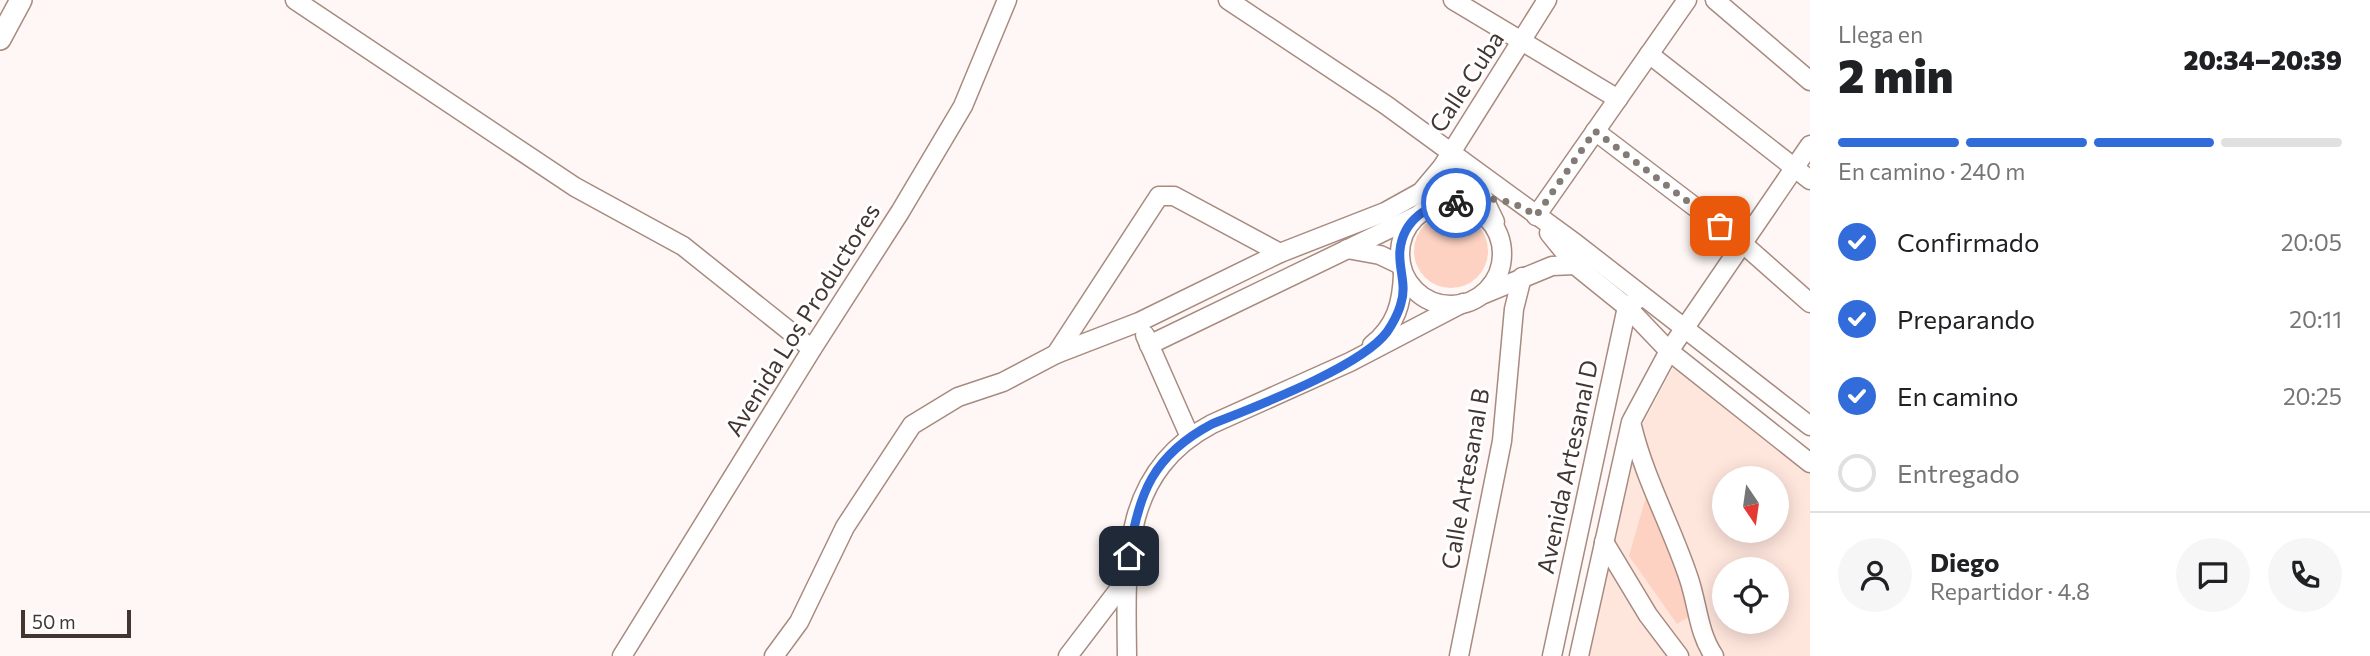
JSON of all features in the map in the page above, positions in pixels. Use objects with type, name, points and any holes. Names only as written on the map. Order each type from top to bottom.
[{"type":"main road","points":[[0,39],[22,0]]},
{"type":"street","points":[[295,0],[575,187],[683,246],[812,349]]},
{"type":"street","name":"Avenida Los Productores","points":[[622,656],[812,349],[901,212],[963,106],[1007,0]]},
{"type":"street","points":[[1228,0],[1386,105],[1446,161],[1451,169],[1465,173],[1536,216],[1669,351],[1810,463]]},
{"type":"street","points":[[1453,0],[1618,99]]},
{"type":"street","name":"Calle Cuba","points":[[774,656],[799,622],[845,527],[912,425],[958,397],[1003,382],[1056,354],[1139,322],[1280,253],[1385,212],[1421,192],[1446,161],[1547,0]]},
{"type":"street","points":[[1536,216],[1687,0]]},
{"type":"street","points":[[1715,0],[1810,81]]},
{"type":"street","points":[[1649,54],[1810,180]]},
{"type":"street","points":[[1595,131],[1741,242],[1810,303]]},
{"type":"street","name":"Avenida Artesanal D","points":[[1579,656],[1631,422],[1669,351],[1741,242],[1810,145]]},
{"type":"street","points":[[1347,249],[1380,255],[1402,270],[1411,286],[1434,302],[1470,300],[1489,288],[1499,268],[1501,247],[1485,198],[1465,173]]},
{"type":"street","points":[[1453,203],[1465,173]]},
{"type":"street","points":[[1056,354],[1159,196],[1174,196],[1280,253]]},
{"type":"street","points":[[1149,345],[1394,229],[1434,206],[1485,198],[1519,204]]},
{"type":"street","points":[[1453,203],[1481,213],[1497,233]]},
{"type":"street","points":[[1350,362],[1386,333],[1402,303],[1402,237],[1419,214]]},
{"type":"street","points":[[1127,656],[1126,580],[1135,520],[1143,492],[1159,466],[1190,437],[1350,362],[1470,300],[1552,266],[1581,259],[1642,296],[1810,426]]},
{"type":"street","name":"Calle Artesanal B","points":[[1459,656],[1502,441],[1514,309],[1522,277]]},
{"type":"street","points":[[1501,287],[1514,309]]},
{"type":"street","points":[[1627,307],[1642,296]]},
{"type":"street","name":"Avenida Artesanal D","points":[[1552,656],[1627,307]]},
{"type":"street","points":[[1139,322],[1190,437]]},
{"type":"street","points":[[1631,422],[1640,462],[1689,579],[1703,639],[1714,656]]},
{"type":"street","points":[[1604,542],[1648,615],[1679,656]]},
{"type":"street","points":[[1068,656],[1126,580]]},
{"type":"street","points":[[1126,580],[1136,656]]},
{"type":"shaded area","points":[[1451,214],[1472,220],[1482,230],[1488,251],[1482,272],[1472,282],[1451,288],[1430,282],[1420,272],[1414,251],[1420,230],[1430,220]]},
{"type":"shaded area","points":[[1676,362],[1810,462],[1810,656],[1589,656],[1641,427]]},
{"type":"shaded area","points":[[1648,498],[1692,615],[1677,624],[1629,556],[1645,500]]},
{"type":"way so far","points":[[1456,203],[1475,198],[1499,198],[1519,204],[1536,216],[1595,131],[1720,226]]},
{"type":"route","points":[[1129,556],[1143,492],[1168,456],[1190,437],[1212,424],[1350,362],[1386,333],[1402,303],[1403,274],[1399,251],[1409,224],[1419,214],[1434,206],[1456,203]]}]
